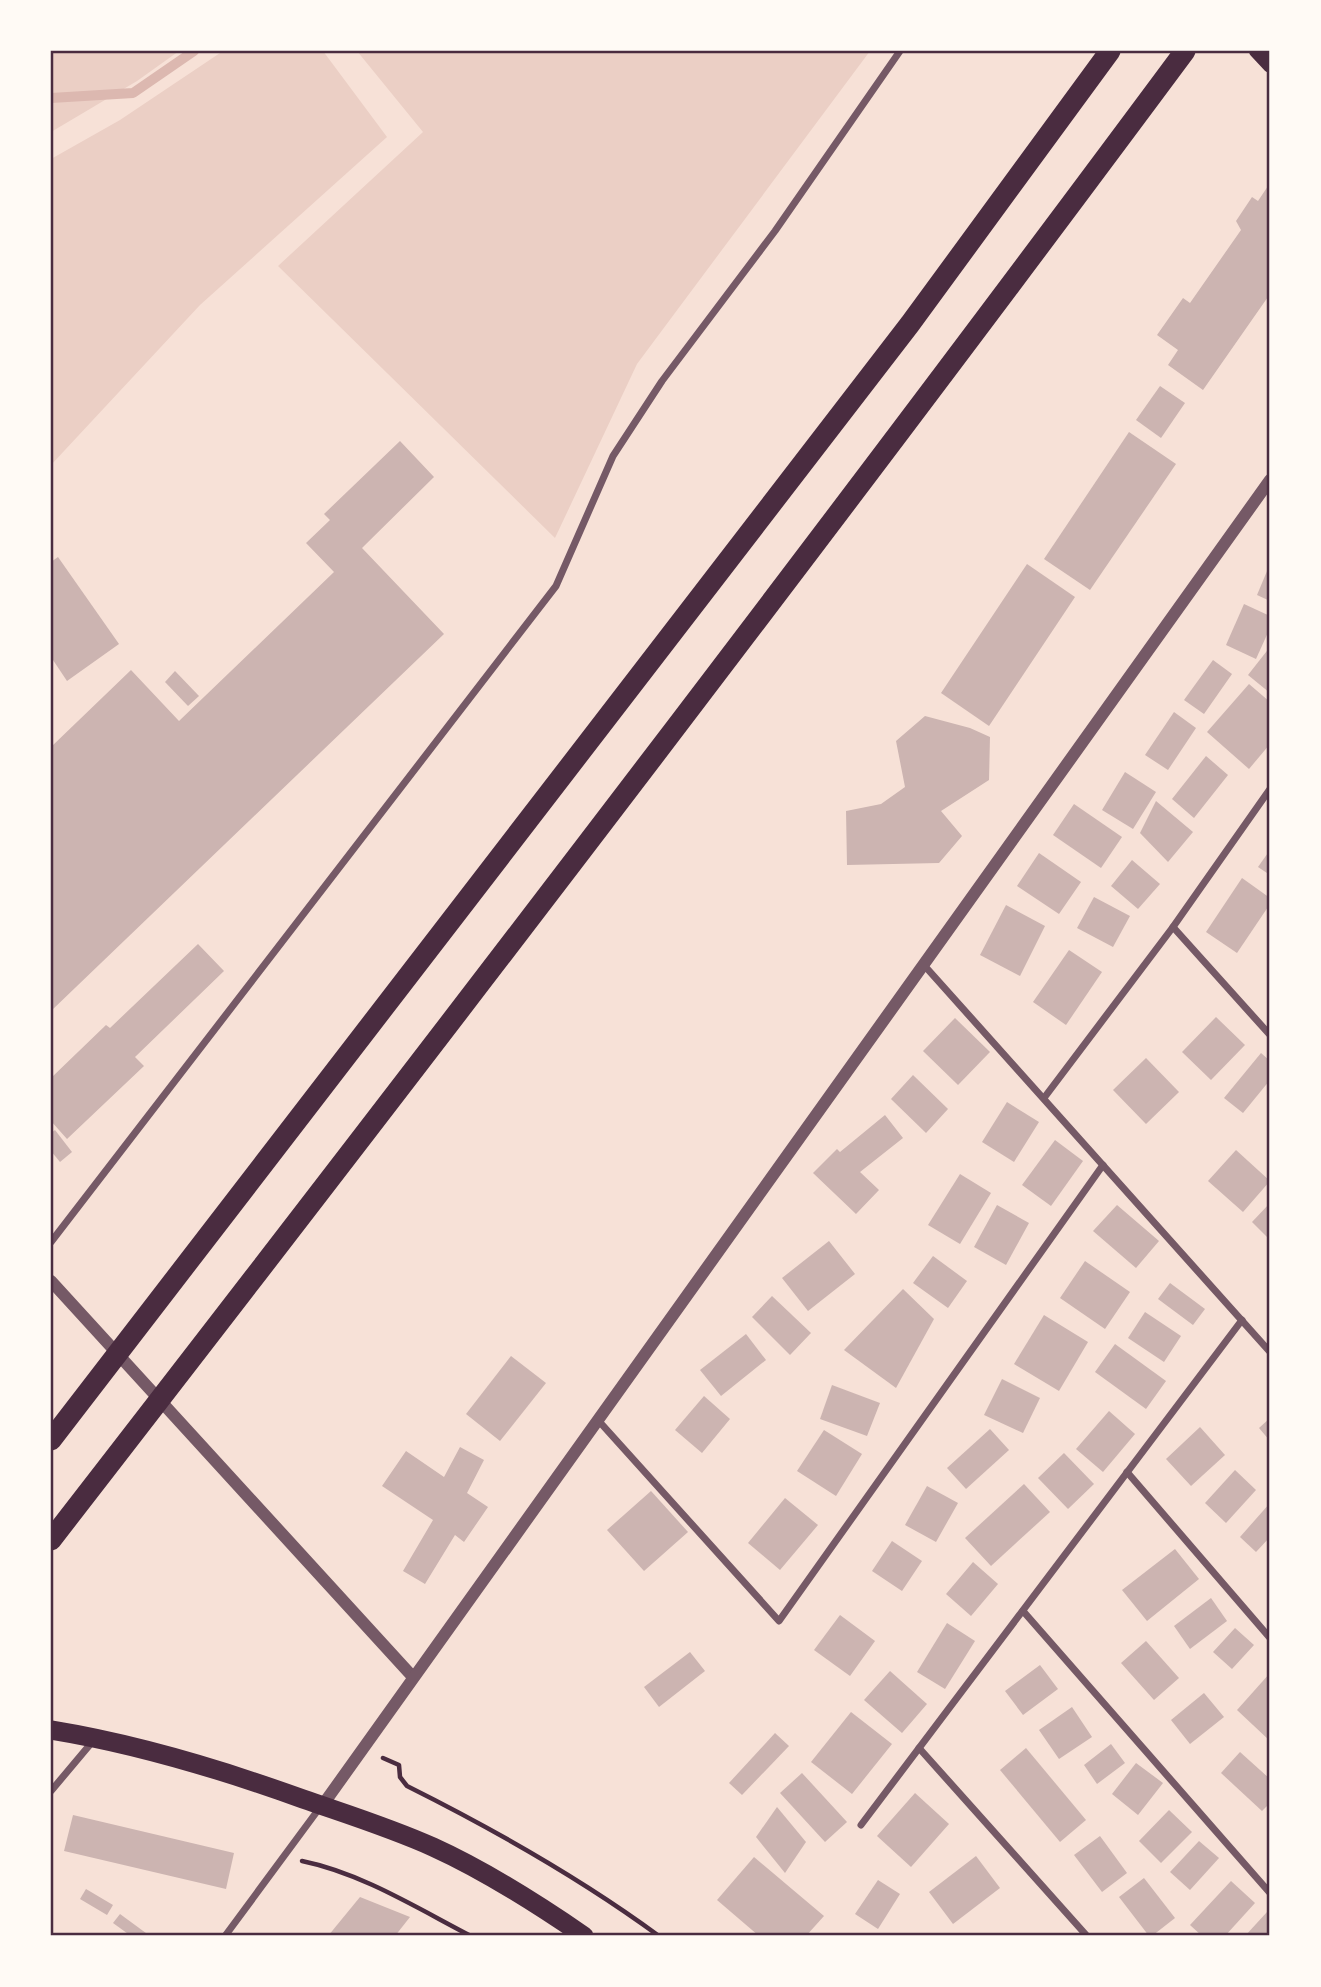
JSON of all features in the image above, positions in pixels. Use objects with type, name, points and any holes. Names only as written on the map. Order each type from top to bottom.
[{"type":"highway","points":[[51,1440],[902,335],[1110,51]]},
{"type":"highway","points":[[51,1540],[450,1024],[957,358],[1185,51]]},
{"type":"highway","points":[[53,1731],[152,1751],[228,1772],[433,1847],[527,1896],[584,1936]]},
{"type":"main road","points":[[1256,51],[1270,66]]},
{"type":"street","points":[[51,1242],[556,586],[613,456],[662,381],[775,231],[900,51]]},
{"type":"street","points":[[225,1936],[363,1748],[1270,480]]},
{"type":"street","points":[[1044,1098],[1173,927],[1270,789]]},
{"type":"street","points":[[1173,927],[1270,1035]]},
{"type":"street","points":[[923,964],[1270,1352]]},
{"type":"street","points":[[597,1419],[779,1621],[1103,1165]]},
{"type":"street","points":[[51,1281],[412,1676]]},
{"type":"street","points":[[861,1825],[1242,1320]]},
{"type":"street","points":[[1127,1472],[1270,1637]]},
{"type":"street","points":[[1023,1611],[1270,1893]]},
{"type":"street","points":[[51,1791],[94,1740]]},
{"type":"street","points":[[919,1748],[1087,1936]]},
{"type":"path","points":[[363,1748],[399,1765],[400,1777],[407,1786],[470,1817],[603,1895],[659,1936]]},
{"type":"path","points":[[284,1855],[326,1866],[407,1902],[471,1936]]},
{"type":"shaded area","points":[[51,51],[179,51],[137,81],[51,132]]},
{"type":"shaded area","points":[[223,51],[323,51],[387,137],[200,305],[51,465],[51,159],[120,120]]},
{"type":"shaded area","points":[[357,51],[870,51],[637,364],[555,538],[278,266],[423,132]]},
{"type":"building","points":[[1270,183],[1270,294],[1203,390],[1168,365],[1178,350],[1157,335],[1183,298],[1190,303],[1241,230],[1236,221],[1252,197],[1258,201]]},
{"type":"building","points":[[1160,386],[1185,403],[1161,438],[1136,420]]},
{"type":"building","points":[[1129,432],[1176,464],[1090,590],[1044,559]]},
{"type":"building","points":[[400,441],[434,477],[362,548],[444,634],[51,1011],[51,747],[131,670],[179,721],[334,572],[306,543],[330,520],[324,514]]},
{"type":"building","points":[[58,557],[119,644],[67,681],[51,657],[51,562]]},
{"type":"building","points":[[1027,564],[1075,597],[989,726],[941,693]]},
{"type":"building","points":[[1270,564],[1270,601],[1257,595]]},
{"type":"building","points":[[1244,604],[1270,616],[1270,628],[1256,659],[1226,645]]},
{"type":"building","points":[[1270,647],[1270,693],[1248,675]]},
{"type":"building","points":[[1213,660],[1232,674],[1204,714],[1184,700]]},
{"type":"building","points":[[175,671],[199,696],[188,706],[165,682]]},
{"type":"building","points":[[1249,684],[1270,702],[1270,744],[1249,769],[1207,732]]},
{"type":"building","points":[[1174,712],[1196,728],[1168,770],[1145,755]]},
{"type":"building","points":[[925,716],[970,728],[990,737],[989,780],[941,811],[962,836],[939,863],[847,865],[846,811],[881,804],[905,787],[896,741]]},
{"type":"building","points":[[1206,756],[1228,775],[1194,818],[1172,799]]},
{"type":"building","points":[[1125,772],[1156,792],[1133,829],[1102,810]]},
{"type":"building","points":[[1156,801],[1193,832],[1168,862],[1140,833]]},
{"type":"building","points":[[1074,804],[1122,837],[1101,868],[1053,835]]},
{"type":"building","points":[[1270,850],[1270,875],[1258,867]]},
{"type":"building","points":[[1039,853],[1081,882],[1059,914],[1017,886]]},
{"type":"building","points":[[1132,860],[1160,884],[1138,909],[1111,886]]},
{"type":"building","points":[[1242,878],[1270,898],[1270,904],[1237,953],[1206,932]]},
{"type":"building","points":[[1094,897],[1130,916],[1113,947],[1077,928]]},
{"type":"building","points":[[1006,905],[1045,926],[1020,976],[980,955]]},
{"type":"building","points":[[198,944],[224,971],[135,1057],[144,1066],[67,1139],[51,1121],[51,1078],[106,1025],[110,1028]]},
{"type":"building","points":[[1069,950],[1102,972],[1066,1025],[1033,1002]]},
{"type":"building","points":[[1216,1017],[1245,1045],[1211,1080],[1182,1052]]},
{"type":"building","points":[[955,1018],[990,1052],[958,1085],[923,1051]]},
{"type":"building","points":[[1261,1053],[1270,1061],[1270,1080],[1243,1113],[1224,1098]]},
{"type":"building","points":[[1146,1058],[1179,1092],[1146,1124],[1113,1090]]},
{"type":"building","points":[[913,1075],[948,1109],[926,1133],[891,1099]]},
{"type":"building","points":[[1007,1102],[1039,1122],[1014,1162],[982,1142]]},
{"type":"building","points":[[885,1115],[903,1138],[860,1172],[879,1190],[856,1214],[813,1173],[837,1149],[840,1152]]},
{"type":"building","points":[[55,1130],[72,1152],[60,1162],[51,1151],[51,1133]]},
{"type":"building","points":[[1055,1140],[1083,1161],[1051,1206],[1022,1185]]},
{"type":"building","points":[[1236,1150],[1270,1181],[1243,1212],[1208,1181]]},
{"type":"building","points":[[960,1174],[991,1193],[960,1244],[928,1225]]},
{"type":"building","points":[[1270,1203],[1270,1240],[1252,1222]]},
{"type":"building","points":[[997,1205],[1029,1223],[1006,1265],[974,1247]]},
{"type":"building","points":[[1117,1205],[1159,1241],[1136,1268],[1093,1231]]},
{"type":"building","points":[[829,1241],[855,1274],[808,1311],[782,1278]]},
{"type":"building","points":[[933,1256],[967,1281],[948,1308],[913,1283]]},
{"type":"building","points":[[1085,1261],[1130,1292],[1105,1329],[1060,1298]]},
{"type":"building","points":[[1170,1283],[1205,1309],[1193,1325],[1158,1299]]},
{"type":"building","points":[[903,1289],[934,1319],[896,1388],[844,1350]]},
{"type":"building","points":[[772,1296],[811,1333],[790,1355],[752,1317]]},
{"type":"building","points":[[1145,1312],[1181,1336],[1164,1362],[1128,1338]]},
{"type":"building","points":[[1044,1315],[1088,1342],[1059,1391],[1014,1364]]},
{"type":"building","points":[[746,1334],[766,1360],[721,1396],[700,1370]]},
{"type":"building","points":[[1115,1344],[1166,1381],[1146,1409],[1095,1372]]},
{"type":"building","points":[[511,1356],[546,1383],[500,1441],[466,1414]]},
{"type":"building","points":[[1002,1379],[1040,1398],[1023,1433],[984,1415]]},
{"type":"building","points":[[832,1385],[880,1403],[867,1436],[820,1419]]},
{"type":"building","points":[[704,1396],[730,1419],[702,1453],[675,1430]]},
{"type":"building","points":[[1109,1411],[1135,1434],[1103,1472],[1076,1449]]},
{"type":"building","points":[[1270,1418],[1270,1441],[1259,1428]]},
{"type":"building","points":[[1200,1427],[1225,1455],[1191,1486],[1166,1459]]},
{"type":"building","points":[[990,1429],[1009,1450],[966,1489],[947,1468]]},
{"type":"building","points":[[824,1430],[862,1454],[836,1496],[797,1471]]},
{"type":"building","points":[[460,1447],[484,1460],[467,1493],[488,1507],[464,1542],[455,1535],[425,1584],[403,1571],[433,1520],[382,1486],[406,1451],[444,1477]]},
{"type":"building","points":[[1064,1453],[1094,1484],[1068,1509],[1038,1478]]},
{"type":"building","points":[[1235,1470],[1256,1490],[1226,1523],[1205,1503]]},
{"type":"building","points":[[1024,1484],[1050,1512],[991,1566],[965,1538]]},
{"type":"building","points":[[927,1486],[958,1503],[936,1542],[905,1525]]},
{"type":"building","points":[[651,1491],[688,1532],[644,1571],[607,1530]]},
{"type":"building","points":[[785,1498],[818,1525],[780,1570],[748,1543]]},
{"type":"building","points":[[1270,1503],[1270,1537],[1256,1552],[1240,1537]]},
{"type":"building","points":[[892,1541],[922,1561],[902,1591],[872,1571]]},
{"type":"building","points":[[1175,1549],[1199,1579],[1147,1621],[1122,1590]]},
{"type":"building","points":[[973,1562],[998,1584],[971,1616],[946,1594]]},
{"type":"building","points":[[1211,1598],[1227,1621],[1190,1649],[1174,1626]]},
{"type":"building","points":[[840,1615],[875,1641],[850,1676],[814,1650]]},
{"type":"building","points":[[947,1623],[975,1641],[945,1689],[917,1672]]},
{"type":"building","points":[[1235,1628],[1254,1645],[1232,1669],[1213,1652]]},
{"type":"building","points":[[1146,1641],[1179,1678],[1154,1700],[1121,1663]]},
{"type":"building","points":[[690,1652],[705,1671],[659,1707],[644,1687]]},
{"type":"building","points":[[1040,1665],[1058,1689],[1023,1715],[1005,1691]]},
{"type":"building","points":[[890,1671],[927,1704],[902,1733],[864,1700]]},
{"type":"building","points":[[1270,1673],[1270,1741],[1237,1710]]},
{"type":"building","points":[[1204,1693],[1224,1717],[1190,1744],[1171,1720]]},
{"type":"building","points":[[1072,1707],[1092,1737],[1059,1759],[1039,1730]]},
{"type":"building","points":[[851,1712],[892,1744],[852,1794],[811,1762]]},
{"type":"building","points":[[775,1733],[789,1746],[742,1795],[729,1783]]},
{"type":"building","points":[[1111,1744],[1125,1763],[1097,1784],[1084,1765]]},
{"type":"building","points":[[1026,1748],[1086,1820],[1060,1842],[1000,1770]]},
{"type":"building","points":[[1240,1752],[1270,1779],[1270,1803],[1262,1811],[1221,1773]]},
{"type":"building","points":[[1136,1763],[1163,1783],[1138,1815],[1112,1794]]},
{"type":"building","points":[[802,1773],[847,1822],[825,1842],[780,1793]]},
{"type":"building","points":[[915,1793],[949,1824],[911,1867],[877,1836]]},
{"type":"building","points":[[777,1807],[806,1842],[785,1873],[756,1837]]},
{"type":"building","points":[[1169,1810],[1192,1832],[1161,1863],[1139,1841]]},
{"type":"building","points":[[73,1815],[234,1853],[226,1889],[64,1851]]},
{"type":"building","points":[[1100,1836],[1127,1873],[1102,1892],[1074,1855]]},
{"type":"building","points":[[1199,1841],[1219,1858],[1190,1890],[1170,1872]]},
{"type":"building","points":[[976,1856],[1000,1888],[953,1924],[929,1892]]},
{"type":"building","points":[[754,1857],[824,1916],[806,1936],[759,1936],[717,1900]]},
{"type":"building","points":[[1144,1878],[1175,1918],[1152,1936],[1149,1936],[1119,1897]]},
{"type":"building","points":[[878,1880],[900,1894],[878,1929],[855,1914]]},
{"type":"building","points":[[1231,1881],[1255,1903],[1225,1936],[1202,1936],[1190,1925]]},
{"type":"building","points":[[86,1889],[113,1905],[107,1915],[80,1899]]},
{"type":"building","points":[[360,1897],[410,1917],[395,1936],[328,1936]]},
{"type":"building","points":[[1267,1912],[1270,1915],[1270,1936],[1245,1936]]},
{"type":"building","points":[[120,1914],[150,1936],[131,1936],[113,1923]]},
{"type":"waterway","points":[[51,98],[133,93],[194,51]]}]
